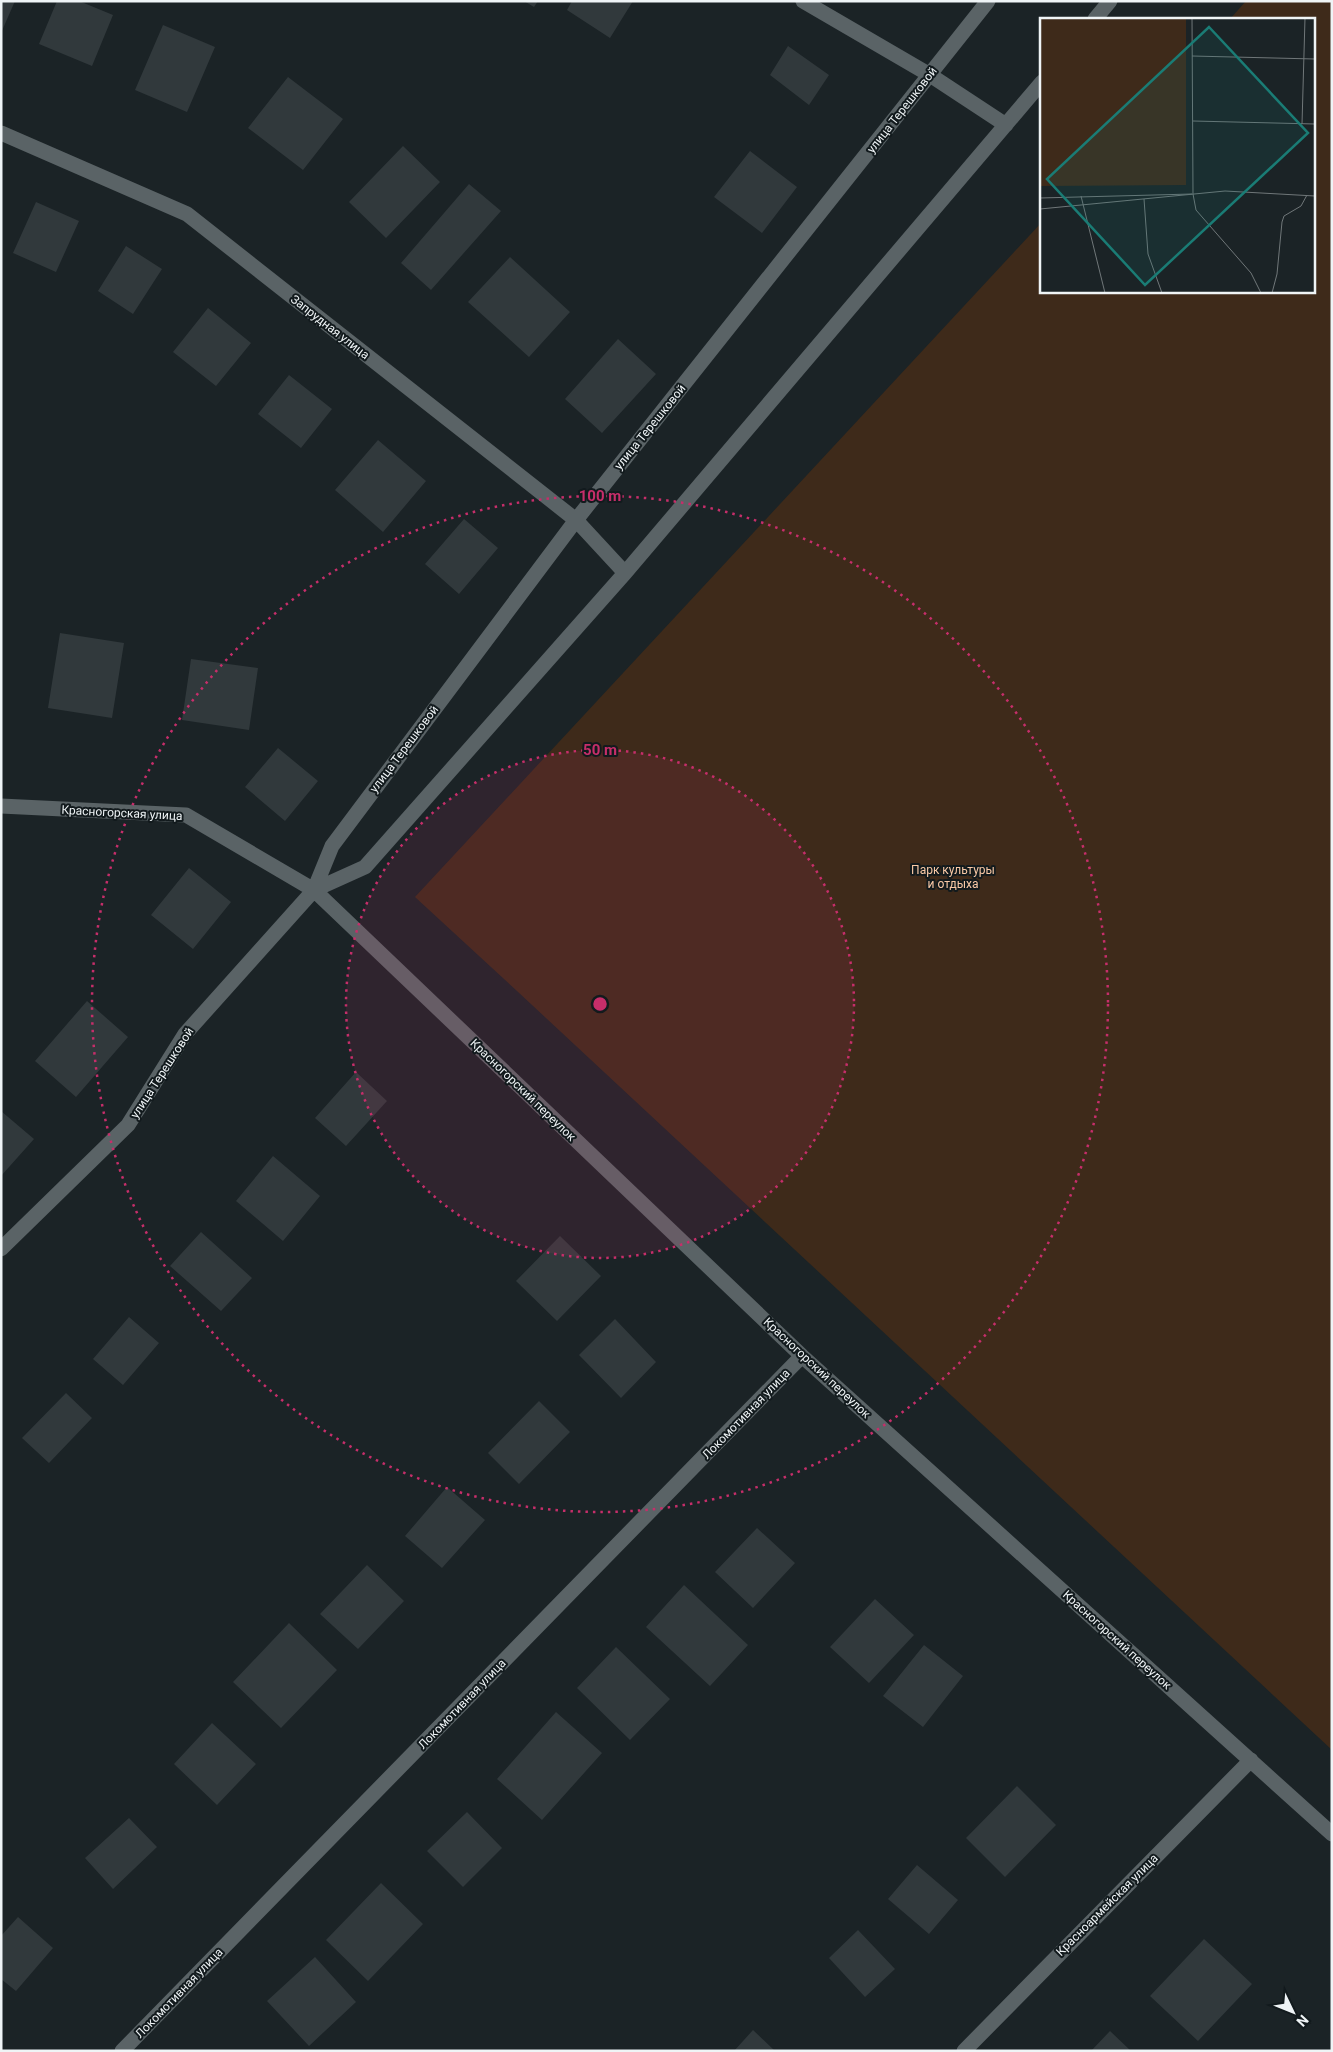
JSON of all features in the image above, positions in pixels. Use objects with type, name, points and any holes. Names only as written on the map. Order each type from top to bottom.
[{"type":"street","points":[[803,1],[930,75],[1006,124]]},
{"type":"street","name":"улица Терешковой","points":[[1,1249],[128,1125],[185,1034],[314,890],[332,846],[576,520],[988,1]]},
{"type":"street","points":[[1096,18],[1110,1]]},
{"type":"street","name":"улица Терешковой","points":[[314,890],[365,867],[625,573],[1040,84]]},
{"type":"street","name":"Запрудная улица","points":[[1,133],[187,214],[576,520],[625,573]]},
{"type":"street","name":"Красногорская улица","points":[[1,806],[186,815],[314,890]]},
{"type":"street","name":"Красногорский переулок","points":[[314,890],[802,1356],[1332,1834]]},
{"type":"street","name":"Локомотивная улица","points":[[122,2051],[802,1356]]},
{"type":"street","name":"Красноармейская улица","points":[[964,2051],[1251,1760]]},
{"type":"green space","name":"Парк культуры и отдыха","points":[[1246,1],[1332,1],[1332,1750],[415,897],[1040,224],[1040,292],[1316,292],[1316,18],[1231,18]]},
{"type":"building","points":[[1,1],[15,1],[1,33]]},
{"type":"building","points":[[57,1],[79,1],[113,15],[92,66],[39,44]]},
{"type":"building","points":[[524,1],[538,1],[534,7]]},
{"type":"building","points":[[572,1],[633,1],[610,38],[567,10]]},
{"type":"building","points":[[163,25],[215,47],[187,112],[135,90]]},
{"type":"building","points":[[788,46],[829,75],[809,105],[770,75]]},
{"type":"building","points":[[288,77],[343,119],[303,170],[248,128]]},
{"type":"building","points":[[403,146],[440,182],[386,238],[349,202]]},
{"type":"building","points":[[750,151],[797,187],[762,233],[714,197]]},
{"type":"building","points":[[469,184],[501,211],[431,290],[401,263]]},
{"type":"building","points":[[36,202],[79,221],[56,272],[13,253]]},
{"type":"building","points":[[126,246],[162,269],[133,314],[98,291]]},
{"type":"building","points":[[510,257],[570,312],[529,357],[468,302]]},
{"type":"building","points":[[208,308],[251,343],[216,386],[173,352]]},
{"type":"building","points":[[618,339],[656,374],[602,433],[565,399]]},
{"type":"building","points":[[289,375],[332,409],[301,448],[258,414]]},
{"type":"building","points":[[378,440],[426,481],[383,532],[335,490]]},
{"type":"building","points":[[464,519],[498,548],[459,594],[425,564]]},
{"type":"building","points":[[60,633],[124,643],[112,718],[48,708]]},
{"type":"building","points":[[191,659],[258,668],[249,730],[182,720]]},
{"type":"building","points":[[278,748],[318,781],[285,821],[245,787]]},
{"type":"building","points":[[189,868],[231,902],[193,949],[151,915]]},
{"type":"building","points":[[87,1001],[128,1037],[76,1097],[35,1061]]},
{"type":"building","points":[[356,1072],[387,1101],[346,1146],[315,1118]]},
{"type":"building","points":[[1,1111],[34,1139],[1,1176]]},
{"type":"building","points":[[273,1156],[320,1196],[283,1241],[236,1201]]},
{"type":"building","points":[[201,1232],[252,1278],[221,1311],[170,1266]]},
{"type":"building","points":[[560,1236],[601,1276],[557,1321],[516,1281]]},
{"type":"building","points":[[129,1317],[159,1343],[123,1385],[93,1359]]},
{"type":"building","points":[[615,1319],[656,1362],[621,1398],[579,1355]]},
{"type":"building","points":[[66,1393],[92,1418],[49,1463],[22,1438]]},
{"type":"building","points":[[539,1401],[570,1432],[519,1484],[488,1453]]},
{"type":"building","points":[[447,1487],[485,1520],[442,1568],[405,1536]]},
{"type":"building","points":[[757,1528],[795,1563],[753,1608],[715,1572]]},
{"type":"building","points":[[367,1565],[404,1601],[358,1649],[320,1614]]},
{"type":"building","points":[[684,1585],[748,1645],[710,1686],[646,1627]]},
{"type":"building","points":[[875,1599],[914,1635],[869,1683],[830,1647]]},
{"type":"building","points":[[289,1623],[337,1670],[281,1728],[233,1682]]},
{"type":"building","points":[[924,1645],[963,1676],[923,1727],[883,1696]]},
{"type":"building","points":[[616,1647],[670,1699],[630,1740],[577,1688]]},
{"type":"building","points":[[556,1712],[602,1753],[542,1820],[497,1779]]},
{"type":"building","points":[[212,1723],[256,1764],[217,1805],[174,1764]]},
{"type":"building","points":[[1017,1786],[1056,1825],[1005,1877],[966,1838]]},
{"type":"building","points":[[467,1812],[502,1848],[463,1887],[427,1851]]},
{"type":"building","points":[[129,1818],[157,1847],[113,1889],[85,1858]]},
{"type":"building","points":[[917,1865],[958,1900],[929,1934],[888,1899]]},
{"type":"building","points":[[381,1883],[423,1924],[368,1981],[326,1940]]},
{"type":"building","points":[[18,1917],[53,1948],[16,1991],[1,1979],[1,1936]]},
{"type":"building","points":[[858,1930],[895,1969],[865,1997],[829,1958]]},
{"type":"building","points":[[1204,1939],[1252,1984],[1198,2041],[1150,1996]]},
{"type":"building","points":[[315,1957],[356,2002],[309,2046],[267,2001]]},
{"type":"building","points":[[753,2030],[775,2051],[734,2051]]},
{"type":"building","points":[[1110,2031],[1131,2051],[1091,2051]]}]
